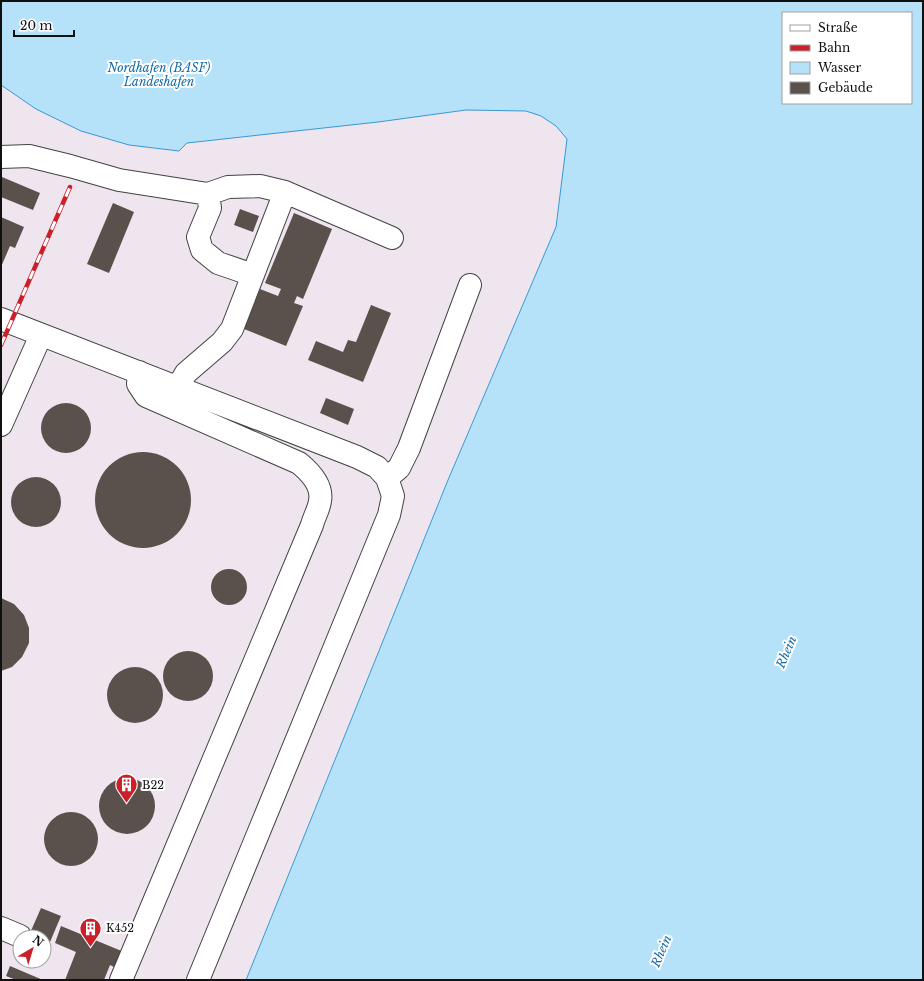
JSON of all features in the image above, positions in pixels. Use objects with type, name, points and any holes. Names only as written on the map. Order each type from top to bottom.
[{"type":"street","points":[[1,157],[29,156],[119,180],[208,194],[228,187],[260,186],[284,192],[392,238]]},
{"type":"street","points":[[178,387],[186,374],[204,356],[222,342],[232,329],[284,192]]},
{"type":"street","points":[[208,194],[210,208],[198,237],[202,250],[218,263],[252,275]]},
{"type":"street","points":[[387,478],[399,468],[409,448],[470,285]]},
{"type":"street","points":[[1,319],[357,457],[376,467],[387,478],[393,496],[389,515],[198,980]]},
{"type":"street","points":[[1,425],[41,335]]},
{"type":"street","points":[[121,980],[309,532],[321,500],[319,486],[310,472],[300,463],[146,396],[138,384],[139,372]]},
{"type":"shaded area","points":[[1,1],[552,1],[567,139],[556,227],[448,480],[246,980],[1,980]]},
{"type":"water","points":[[1,1],[923,1],[923,980],[246,980],[448,480],[556,227],[567,139],[556,126],[541,116],[526,111],[466,110],[378,122],[187,143],[179,151],[129,145],[81,131],[36,109],[1,85]]},
{"type":"building","points":[[2,177],[40,193],[33,210],[1,197]]},
{"type":"building","points":[[113,203],[134,212],[109,273],[87,264]]},
{"type":"building","points":[[240,209],[259,216],[253,232],[234,225]]},
{"type":"building","points":[[294,213],[332,229],[303,299],[297,296],[294,303],[303,306],[286,346],[244,329],[260,289],[278,296],[281,289],[265,283]]},
{"type":"building","points":[[1,217],[24,227],[15,248],[10,246],[1,267]]},
{"type":"building","points":[[371,305],[391,313],[363,382],[308,360],[316,341],[343,352],[348,340],[356,342]]},
{"type":"building","points":[[326,398],[354,409],[348,425],[320,413]]},
{"type":"building","points":[[61,403],[71,403],[84,410],[91,423],[91,433],[84,446],[71,453],[61,453],[52,449],[45,442],[41,433],[41,423],[45,414],[52,407]]},
{"type":"building","points":[[143,452],[161,455],[177,466],[188,482],[191,500],[188,518],[177,534],[161,545],[143,548],[125,545],[109,534],[98,518],[95,500],[98,482],[109,466],[125,455]]},
{"type":"building","points":[[31,477],[41,477],[54,484],[61,497],[61,507],[54,520],[41,527],[31,527],[22,523],[15,516],[11,507],[11,497],[15,488],[22,481]]},
{"type":"building","points":[[229,569],[239,572],[244,577],[247,587],[244,597],[239,602],[229,605],[219,602],[214,597],[211,587],[214,577],[219,572]]},
{"type":"building","points":[[1,598],[14,604],[24,615],[29,628],[29,643],[22,657],[12,667],[1,671]]},
{"type":"building","points":[[183,651],[193,651],[206,658],[213,671],[213,681],[206,694],[193,701],[183,701],[174,697],[167,690],[163,681],[163,671],[167,662],[174,655]]},
{"type":"building","points":[[135,667],[146,669],[155,675],[161,684],[163,695],[161,706],[155,715],[146,721],[135,723],[124,721],[115,715],[109,706],[107,695],[109,684],[115,675],[124,669]]},
{"type":"building","name":"B22","points":[[127,778],[138,780],[147,786],[153,795],[155,806],[153,817],[147,826],[138,832],[127,834],[116,832],[107,826],[101,817],[99,806],[101,795],[107,786],[116,780]]},
{"type":"building","points":[[66,812],[76,812],[90,820],[96,829],[98,839],[96,849],[90,858],[76,866],[66,866],[56,861],[49,854],[44,844],[44,834],[49,824],[56,817]]},
{"type":"building","points":[[41,908],[61,916],[52,937],[52,929],[32,929]]},
{"type":"building","points":[[61,926],[124,952],[118,969],[110,965],[104,980],[65,980],[76,952],[55,943]]},
{"type":"building","points":[[10,966],[12,969],[17,969],[43,980],[16,980],[6,976]]},
{"type":"railway","points":[[1,345],[70,187]]},
{"type":"place","name":"B22","points":[[127,804]]},
{"type":"place","name":"K452","points":[[90,948]]},
{"type":"water label","name":"Nordhafen (BASF) Landeshafen","points":[[159,74]]},
{"type":"water label","name":"Rhein","points":[[786,652]]},
{"type":"water label","name":"Rhein","points":[[661,951]]}]
